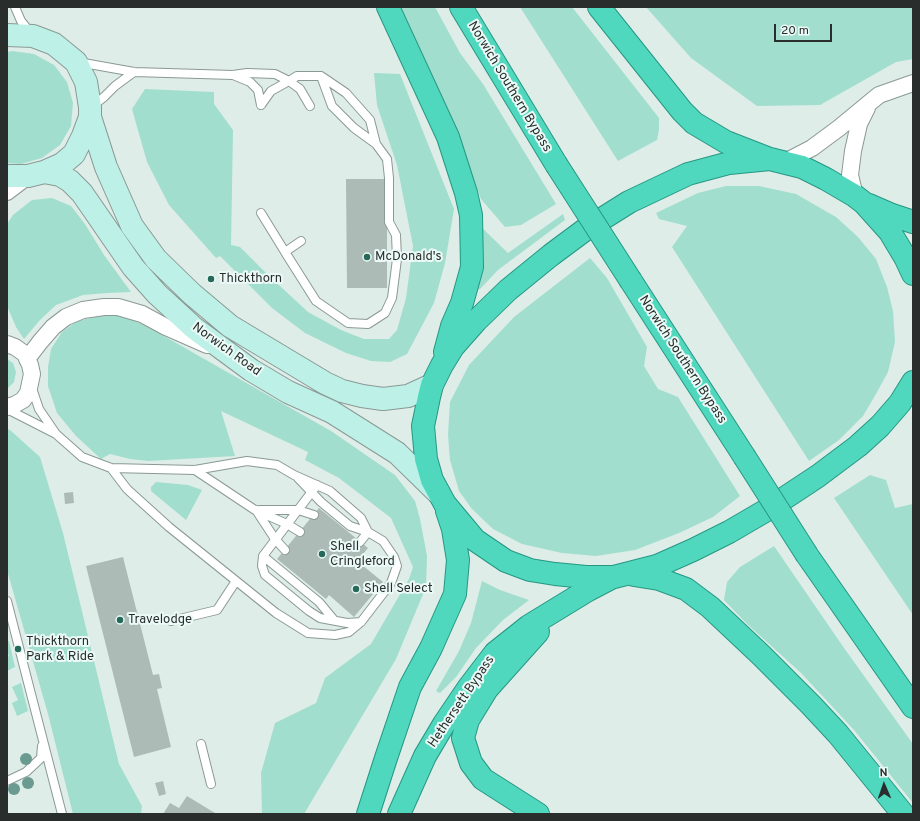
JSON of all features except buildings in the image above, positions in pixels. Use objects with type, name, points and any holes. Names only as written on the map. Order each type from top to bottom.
[{"type":"highway","points":[[388,7],[448,136],[471,215],[472,267],[462,303],[452,326],[442,365]]},
{"type":"highway","name":"Norwich Southern Bypass","points":[[461,7],[556,164],[807,555],[913,707]]},
{"type":"highway","points":[[598,7],[677,106],[694,123],[726,142],[802,167],[892,215],[913,222]]},
{"type":"highway","points":[[368,814],[410,687],[431,648],[455,594],[458,560],[453,529],[442,499],[432,480],[426,459],[423,426],[432,385],[453,347],[476,321],[508,290],[586,229],[628,202],[688,174],[728,163],[777,160]]},
{"type":"highway","points":[[860,199],[890,232],[913,274]]},
{"type":"highway","points":[[619,575],[657,566],[729,532],[765,511],[818,476],[858,446],[880,426],[900,403],[913,382]]},
{"type":"highway","points":[[442,499],[475,540],[506,561],[530,570],[586,577],[619,575],[659,579],[686,589],[710,607],[811,705],[838,734],[903,814]]},
{"type":"highway","name":"Hethersett Bypass","points":[[399,814],[425,756],[444,724],[469,687],[495,653],[529,626],[588,590],[619,575]]},
{"type":"highway","points":[[538,814],[483,779],[471,763],[463,738],[468,720],[487,689],[560,608]]},
{"type":"main road","name":"Norwich Road","points":[[7,35],[33,36],[54,44],[76,62],[86,82],[90,112],[106,167],[132,226],[156,259],[192,294],[230,326],[324,383],[355,395],[383,399],[408,396],[432,385]]},
{"type":"main road","name":"Norwich Road","points":[[36,174],[62,164],[74,154],[83,136],[90,112]]},
{"type":"main road","name":"Norwich Road","points":[[7,176],[36,174],[60,175],[70,181],[82,193],[133,267],[157,294],[194,328],[251,370],[288,392],[332,412],[397,453],[442,499]]},
{"type":"street","points":[[777,160],[812,148],[879,96],[913,83]]},
{"type":"street","points":[[860,199],[850,174],[859,124],[868,105]]},
{"type":"street","points":[[7,192],[36,174]]},
{"type":"street","points":[[27,359],[53,327],[66,317],[83,310],[118,307],[142,314],[166,327],[230,356]]},
{"type":"street","points":[[7,408],[22,400],[28,394],[31,383],[31,370],[27,359],[21,351],[8,342]]},
{"type":"lane","points":[[15,7],[21,21],[33,36]]},
{"type":"lane","points":[[76,62],[134,72],[233,75],[247,73],[275,74],[289,81],[300,89],[310,106]]},
{"type":"lane","points":[[90,112],[115,86],[134,72]]},
{"type":"lane","points":[[233,75],[250,82],[258,90],[261,105],[271,91],[297,76],[321,76],[346,93],[370,120],[376,144]]},
{"type":"lane","points":[[261,213],[284,252],[316,300],[348,324],[368,324],[385,313],[392,298],[397,259],[396,235],[389,222],[389,178],[387,160],[376,144],[354,128],[332,106],[321,76]]},
{"type":"lane","points":[[284,252],[301,241]]},
{"type":"lane","points":[[31,383],[39,409],[56,434]]},
{"type":"lane","points":[[7,408],[56,434],[82,457],[111,468],[195,470],[247,461],[277,465],[294,475],[330,491],[361,518],[368,532]]},
{"type":"lane","points":[[111,468],[127,489],[168,526],[276,613],[308,633],[335,635],[349,632],[361,622],[391,583],[397,566],[394,557],[383,541],[368,532],[350,526],[294,475]]},
{"type":"lane","points":[[195,470],[256,510],[288,524],[300,532]]},
{"type":"lane","points":[[317,485],[263,556],[262,566],[266,576],[309,611],[320,618],[347,623],[361,622]]},
{"type":"lane","points":[[256,510],[298,510],[314,515]]},
{"type":"lane","points":[[256,510],[275,539],[285,550]]},
{"type":"lane","points":[[360,542],[368,532]]},
{"type":"lane","points":[[263,556],[319,602],[334,620]]},
{"type":"lane","points":[[171,621],[217,610],[236,581]]},
{"type":"lane","points":[[7,601],[62,814]]},
{"type":"lane","points":[[7,781],[26,772],[41,758],[43,741]]},
{"type":"lane","points":[[201,744],[211,784]]},
{"type":"green space","points":[[401,7],[435,7],[460,53],[483,84],[556,204],[521,225],[505,227],[481,199],[444,101]]},
{"type":"green space","points":[[520,7],[572,7],[659,118],[657,140],[618,161]]},
{"type":"green space","points":[[646,7],[913,7],[913,59],[896,62],[820,105],[757,106],[691,58]]},
{"type":"green space","points":[[12,51],[34,54],[54,65],[67,82],[73,103],[71,126],[60,145],[42,158],[21,164],[7,163],[7,52]]},
{"type":"green space","points":[[374,73],[400,74],[454,209],[445,263],[434,303],[407,354],[390,362],[371,361],[346,353],[305,333],[272,308],[220,256],[216,258],[169,205],[147,162],[132,109],[145,89],[214,92],[214,104],[233,130],[231,245],[240,247],[308,312],[341,330],[364,339],[389,339],[397,330],[406,298],[413,246],[397,165],[377,105]]},
{"type":"green space","points":[[726,186],[759,186],[796,194],[836,217],[858,237],[876,259],[887,287],[893,311],[895,342],[888,372],[863,416],[839,440],[809,461],[672,247],[687,226],[659,219],[656,213],[698,193]]},
{"type":"green space","points":[[52,198],[71,206],[131,292],[83,295],[56,305],[40,320],[24,339],[16,327],[7,306],[7,224],[13,215],[32,200]]},
{"type":"green space","points":[[563,214],[565,220],[498,270],[480,289],[477,290],[477,223],[508,253]]},
{"type":"green space","points":[[590,258],[607,278],[647,347],[644,366],[658,389],[678,397],[740,496],[713,517],[679,533],[635,550],[596,556],[562,553],[522,544],[493,529],[472,509],[459,491],[450,460],[448,435],[450,402],[469,365],[514,317]]},
{"type":"green space","points":[[109,314],[120,314],[148,327],[331,431],[395,475],[415,501],[427,556],[426,587],[396,659],[304,814],[262,814],[261,773],[275,723],[316,703],[325,678],[371,644],[409,579],[413,567],[391,518],[339,478],[305,460],[308,452],[221,411],[235,456],[148,461],[130,459],[110,454],[101,459],[76,436],[57,413],[48,386],[48,367],[51,349],[62,332],[77,321]]},
{"type":"green space","points":[[7,359],[13,363],[16,372],[14,382],[7,389]]},
{"type":"green space","points":[[7,429],[40,457],[63,533],[119,764],[142,806],[141,814],[73,814],[48,714],[7,570]]},
{"type":"green space","points":[[870,475],[886,480],[895,508],[913,504],[913,615],[834,498]]},
{"type":"green space","points":[[156,482],[188,485],[202,490],[186,520],[151,491],[151,487]]},
{"type":"green space","points":[[774,546],[844,648],[913,744],[913,803],[854,730],[801,673],[747,624],[724,600],[727,582],[740,567]]},
{"type":"green space","points":[[482,581],[500,590],[529,600],[503,620],[476,648],[456,677],[440,693],[436,691],[459,651],[471,623]]},
{"type":"green space","points":[[9,641],[15,667],[7,671],[7,657],[9,656],[7,652],[7,642]]},
{"type":"green space","points":[[21,683],[28,711],[17,716],[12,703],[18,700],[12,687]]},
{"type":"place","name":"McDonald's","points":[[367,257]]},
{"type":"place","name":"Thickthorn","points":[[211,279]]},
{"type":"place","name":"Shell Cringleford","points":[[322,554]]},
{"type":"place","name":"Shell Select","points":[[356,589]]},
{"type":"place","name":"Travelodge","points":[[120,620]]},
{"type":"place","name":"Thickthorn Park & Ride","points":[[18,649]]}]
